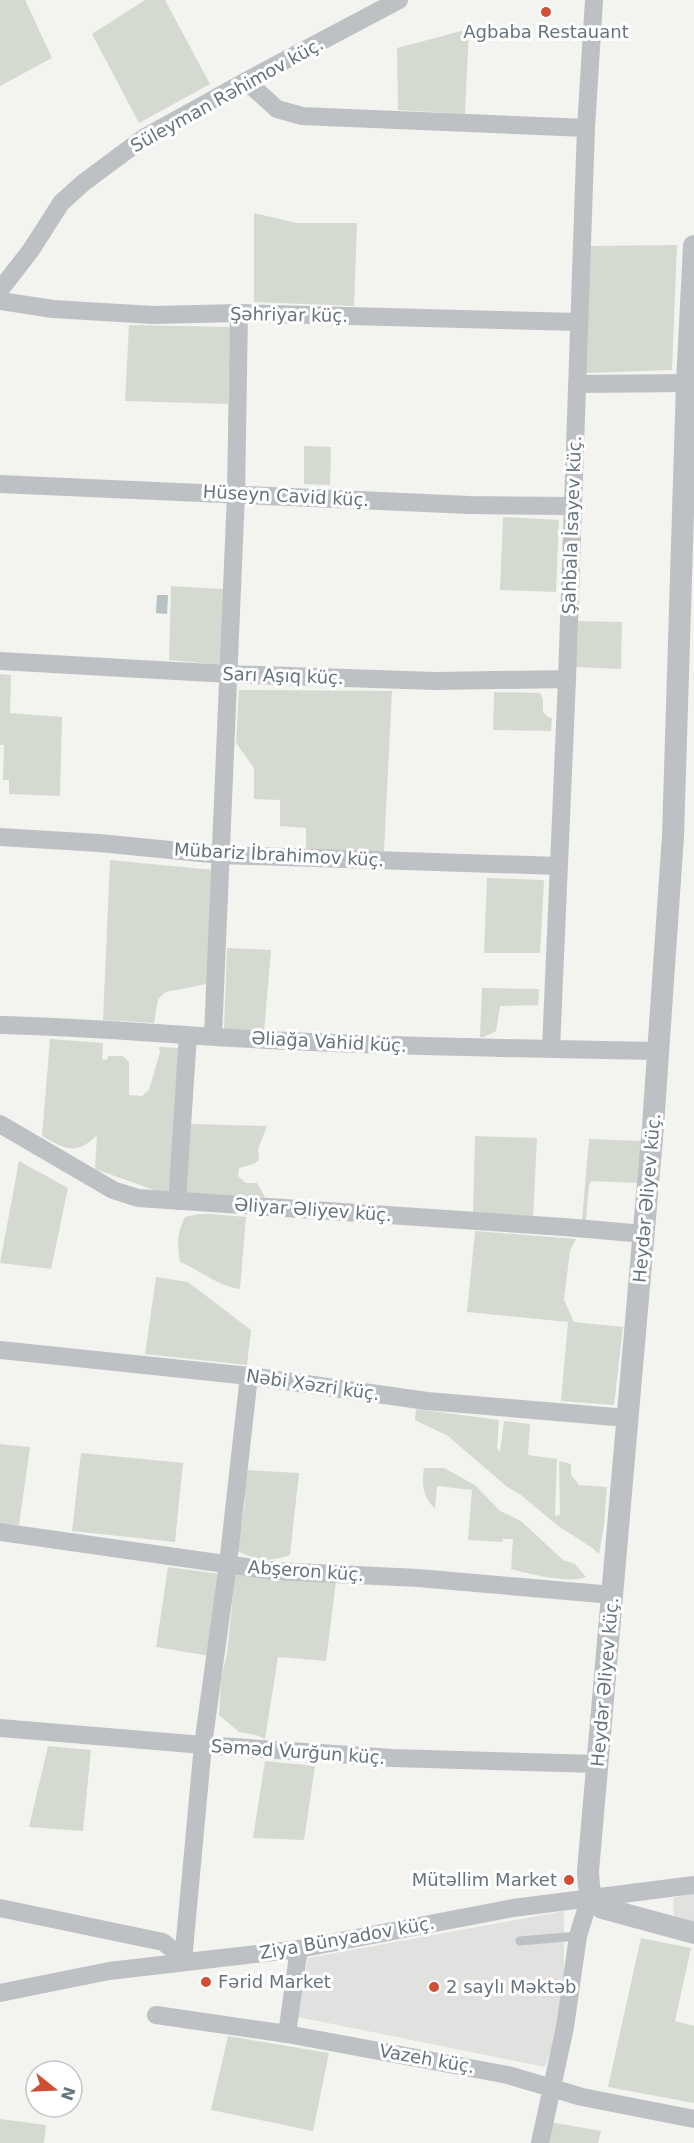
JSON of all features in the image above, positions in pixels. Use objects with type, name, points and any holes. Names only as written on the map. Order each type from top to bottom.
[{"type":"street","name":"Süleyman Rəhimov küç.","points":[[0,290],[31,250],[62,203],[83,183],[145,137],[399,0]]},
{"type":"street","name":"Şahbala İsayev küç.","points":[[552,1049],[578,322],[594,0]]},
{"type":"street","points":[[246,81],[277,110],[302,116],[586,128]]},
{"type":"street","name":"Heydər Əliyev küç.","points":[[540,2143],[567,2016],[578,1936],[590,1897],[588,1871],[644,1234],[673,836],[691,383],[694,246]]},
{"type":"street","name":"Şəhriyar küç.","points":[[0,301],[41,308],[105,314],[239,313],[578,322]]},
{"type":"street","points":[[213,1036],[236,494],[239,313]]},
{"type":"street","points":[[577,384],[691,383]]},
{"type":"street","name":"Hüseyn Cavid küç.","points":[[0,484],[469,506],[572,506]]},
{"type":"street","name":"Sarı Aşıq küç.","points":[[0,661],[228,674],[435,681],[567,679]]},
{"type":"street","name":"Mübariz İbrahimov küç.","points":[[0,837],[99,843],[221,855],[558,866]]},
{"type":"street","name":"Əliağa Vahid küç.","points":[[0,1025],[482,1049],[658,1051]]},
{"type":"street","points":[[177,1201],[188,1035]]},
{"type":"street","name":"Əliyar Əliyev küç.","points":[[0,1124],[113,1190],[138,1198],[644,1234]]},
{"type":"street","name":"Nəbi Xəzri küç.","points":[[0,1350],[249,1376],[427,1401],[627,1418]]},
{"type":"street","points":[[183,1961],[203,1745],[228,1564],[249,1376]]},
{"type":"street","name":"Abşeron küç.","points":[[0,1532],[274,1571],[418,1578],[613,1595]]},
{"type":"street","name":"Səməd Vurğun küç.","points":[[0,1728],[393,1758],[597,1764]]},
{"type":"street","name":"Ziya Bünyadov küç.","points":[[0,1993],[109,1971],[299,1949],[513,1908],[694,1886]]},
{"type":"street","points":[[590,1897],[602,1908],[694,1933]]},
{"type":"street","points":[[0,1908],[163,1942],[183,1961]]},
{"type":"street","points":[[286,2034],[299,1949]]},
{"type":"street","name":"Vazeh küç.","points":[[156,2015],[286,2034],[508,2074],[582,2097],[694,2119]]},
{"type":"lane","points":[[520,1941],[578,1936]]},
{"type":"shaded area","points":[[0,0],[25,0],[52,58],[0,86]]},
{"type":"shaded area","points":[[145,0],[165,0],[210,84],[139,123],[92,34]]},
{"type":"shaded area","points":[[469,29],[465,114],[398,110],[397,48]]},
{"type":"shaded area","points":[[254,213],[296,223],[357,223],[354,306],[254,302]]},
{"type":"shaded area","points":[[677,245],[672,370],[585,373],[589,246]]},
{"type":"shaded area","points":[[129,325],[230,327],[228,404],[125,401]]},
{"type":"shaded area","points":[[304,446],[331,447],[330,485],[304,484]]},
{"type":"shaded area","points":[[503,517],[559,520],[556,592],[500,590]]},
{"type":"shaded area","points":[[171,586],[223,589],[222,665],[169,660]]},
{"type":"shaded area","points":[[157,595],[168,595],[167,614],[156,613]]},
{"type":"shaded area","points":[[578,621],[622,622],[621,669],[576,667]]},
{"type":"shaded area","points":[[0,674],[11,675],[10,713],[62,717],[60,796],[9,794],[9,780],[3,780],[4,745],[0,745]]},
{"type":"shaded area","points":[[239,690],[392,691],[384,851],[306,850],[306,828],[280,826],[280,800],[254,799],[254,768],[236,743]]},
{"type":"shaded area","points":[[494,692],[540,693],[543,700],[543,712],[552,718],[551,731],[493,730]]},
{"type":"shaded area","points":[[110,860],[213,870],[207,984],[166,992],[158,999],[154,1023],[103,1020]]},
{"type":"shaded area","points":[[487,878],[544,880],[540,953],[484,953]]},
{"type":"shaded area","points":[[227,948],[271,950],[264,1032],[224,1030]]},
{"type":"shaded area","points":[[482,988],[539,989],[538,1005],[500,1006],[496,1031],[480,1037]]},
{"type":"shaded area","points":[[50,1039],[103,1043],[102,1059],[107,1060],[108,1056],[123,1056],[129,1062],[129,1095],[142,1096],[149,1090],[160,1052],[159,1047],[181,1048],[168,1195],[95,1169],[97,1135],[90,1142],[76,1148],[64,1147],[42,1136]]},
{"type":"shaded area","points":[[191,1124],[267,1126],[258,1149],[259,1160],[254,1164],[239,1168],[238,1176],[246,1183],[257,1183],[265,1197],[186,1195]]},
{"type":"shaded area","points":[[475,1136],[537,1138],[533,1217],[473,1213]]},
{"type":"shaded area","points":[[589,1139],[641,1141],[637,1183],[592,1181],[589,1185],[586,1220],[582,1220]]},
{"type":"shaded area","points":[[19,1161],[68,1188],[51,1269],[0,1263]]},
{"type":"shaded area","points":[[199,1214],[246,1217],[240,1289],[216,1281],[180,1262],[178,1239],[180,1228],[185,1217]]},
{"type":"shaded area","points":[[475,1231],[576,1239],[570,1251],[564,1300],[574,1322],[623,1327],[614,1405],[561,1401],[568,1322],[467,1312]]},
{"type":"shaded area","points":[[156,1277],[188,1282],[251,1330],[247,1365],[145,1354]]},
{"type":"shaded area","points":[[416,1409],[499,1420],[497,1448],[500,1452],[504,1421],[530,1424],[528,1455],[557,1459],[555,1516],[560,1515],[559,1461],[571,1464],[571,1475],[579,1485],[607,1487],[599,1554],[506,1486],[448,1436],[415,1420]]},
{"type":"shaded area","points":[[0,1444],[30,1447],[19,1525],[0,1523]]},
{"type":"shaded area","points":[[81,1453],[183,1463],[175,1542],[72,1531]]},
{"type":"shaded area","points":[[424,1468],[444,1468],[475,1485],[500,1511],[521,1521],[563,1560],[575,1564],[586,1577],[560,1579],[511,1569],[513,1539],[503,1539],[502,1542],[468,1540],[472,1490],[437,1486],[435,1509],[424,1490]]},
{"type":"shaded area","points":[[246,1470],[299,1473],[290,1555],[276,1559],[263,1559],[237,1551],[245,1502],[242,1484]]},
{"type":"shaded area","points":[[168,1567],[221,1574],[210,1656],[156,1647]]},
{"type":"shaded area","points":[[235,1575],[336,1581],[326,1661],[278,1657],[265,1739],[239,1732],[219,1715],[221,1679],[227,1653]]},
{"type":"shaded area","points":[[48,1746],[91,1750],[83,1831],[29,1827]]},
{"type":"shaded area","points":[[265,1761],[315,1766],[304,1840],[253,1838]]},
{"type":"shaded area","points":[[694,1893],[694,1922],[674,1917],[673,1898]]},
{"type":"shaded area","name":"2 saylı Məktəb","points":[[564,1911],[564,2016],[545,2067],[298,2017],[308,1958]]},
{"type":"shaded area","points":[[641,1938],[691,1948],[675,2021],[694,2026],[694,2103],[608,2087]]},
{"type":"shaded area","points":[[228,2036],[329,2053],[313,2131],[211,2110]]},
{"type":"shaded area","points":[[0,2119],[46,2125],[44,2143],[0,2143]]},
{"type":"shaded area","points":[[550,2122],[601,2131],[598,2143],[546,2143]]},
{"type":"place","name":"Agbaba Restauant","points":[[546,12]]},
{"type":"place","name":"Mütəllim Market","points":[[569,1880]]},
{"type":"place","name":"Fərid Market","points":[[206,1982]]},
{"type":"place","name":"2 saylı Məktəb","points":[[434,1987]]}]
